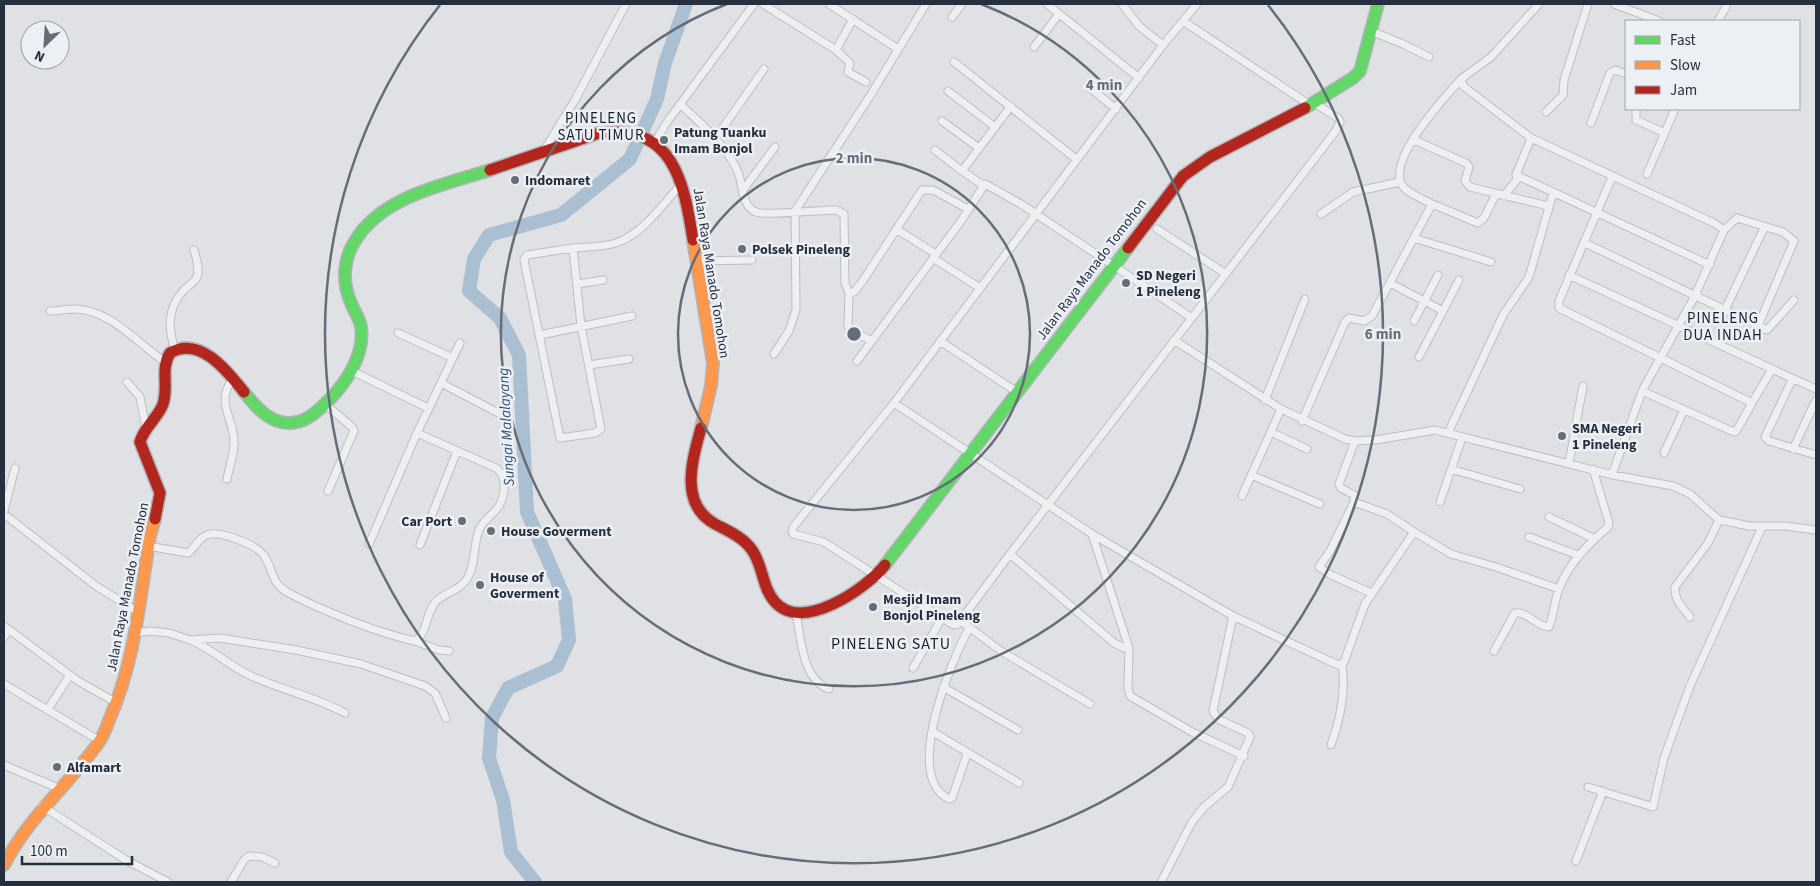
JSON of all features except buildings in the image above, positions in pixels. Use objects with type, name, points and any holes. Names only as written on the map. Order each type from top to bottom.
[{"type":"highway","name":"Jalan Raya Manado Tomohon","points":[[652,140],[674,164],[682,183],[713,372],[694,465],[691,489],[693,502],[704,518],[735,532],[749,545],[773,600],[783,609],[796,614],[823,607],[846,597],[876,576],[1183,176],[1210,157],[1312,104],[1358,74],[1365,58],[1378,4]]},
{"type":"highway","points":[[165,362],[175,350],[188,349],[208,355],[218,361],[259,410],[281,422],[291,423],[306,419],[325,404],[352,370],[358,357],[361,328],[347,292],[344,266],[360,233],[384,210],[434,187],[615,130],[632,132],[652,140]]},
{"type":"highway","name":"Jalan Raya Manado Tomohon","points":[[4,862],[18,837],[42,806],[100,741],[117,703],[135,633],[148,546],[160,493],[140,442],[146,428],[164,400],[165,362]]},
{"type":"street","points":[[543,152],[575,100],[626,4]]},
{"type":"street","points":[[652,140],[681,106],[754,4]]},
{"type":"street","points":[[763,4],[836,50],[850,63],[848,72],[866,82]]},
{"type":"street","points":[[829,4],[898,49]]},
{"type":"street","points":[[774,354],[789,331],[796,310],[795,211],[870,96],[925,4]]},
{"type":"street","points":[[952,18],[962,4]]},
{"type":"street","points":[[1047,4],[1139,78]]},
{"type":"street","points":[[1122,4],[1139,26],[1163,44]]},
{"type":"street","points":[[1183,21],[1312,104],[1338,118],[1338,129],[1010,554],[961,621],[954,625],[820,540],[797,536],[792,531],[894,402],[1163,44],[1197,4]]},
{"type":"street","points":[[1496,194],[1484,218],[1478,223],[1432,204],[1404,188],[1400,182],[1401,168],[1422,123],[1460,79],[1491,57],[1539,4]]},
{"type":"street","points":[[1546,112],[1563,94],[1564,80],[1588,4]]},
{"type":"street","points":[[1614,4],[1657,20]]},
{"type":"street","points":[[1719,20],[1726,7]]},
{"type":"street","points":[[1034,47],[1059,14]]},
{"type":"street","points":[[836,50],[853,20]]},
{"type":"street","points":[[1371,31],[1404,44],[1429,57]]},
{"type":"street","points":[[954,62],[1076,159]]},
{"type":"street","points":[[715,139],[764,69]]},
{"type":"street","points":[[1591,123],[1610,73],[1615,70],[1625,74]]},
{"type":"street","points":[[1460,79],[1467,89],[1531,138],[1714,223],[1724,230]]},
{"type":"street","points":[[1089,86],[1116,108]]},
{"type":"street","points":[[948,91],[995,127]]},
{"type":"street","points":[[681,106],[715,139],[734,165],[746,203],[754,212],[768,214],[836,210],[844,214],[845,283],[849,293],[848,326],[852,331],[872,340]]},
{"type":"street","points":[[962,171],[1011,106]]},
{"type":"street","points":[[1636,110],[1636,120],[1665,133]]},
{"type":"street","points":[[1647,174],[1675,110]]},
{"type":"street","points":[[942,121],[979,148]]},
{"type":"street","points":[[1531,138],[1517,169],[1516,174],[1519,177],[1710,265]]},
{"type":"street","points":[[1414,140],[1466,163],[1469,167],[1465,180],[1466,184],[1496,194],[1548,206]]},
{"type":"street","points":[[743,190],[775,147]]},
{"type":"street","points":[[935,150],[983,185],[989,185],[1192,318]]},
{"type":"street","points":[[1504,196],[1519,177]]},
{"type":"street","points":[[1612,177],[1585,243],[1569,275],[1558,305],[1562,310],[1752,403]]},
{"type":"street","points":[[1321,214],[1353,192],[1400,182]]},
{"type":"street","points":[[574,248],[581,326],[601,429],[594,433],[560,438],[525,257],[541,252],[574,248],[616,243],[643,225],[682,183]]},
{"type":"street","points":[[857,361],[935,256],[983,185]]},
{"type":"street","points":[[849,293],[856,290],[922,190],[933,190],[968,209]]},
{"type":"street","points":[[1448,433],[1504,315],[1529,277],[1553,193]]},
{"type":"street","points":[[1302,421],[1345,322],[1349,318],[1364,321],[1370,318],[1432,204]]},
{"type":"street","points":[[1612,475],[1642,391],[1695,296],[1724,230],[1737,218],[1788,235],[1794,243],[1758,326]]},
{"type":"street","points":[[1725,310],[1764,228]]},
{"type":"street","points":[[896,229],[980,288]]},
{"type":"street","points":[[1157,229],[1226,274]]},
{"type":"street","points":[[1414,238],[1491,262]]},
{"type":"street","points":[[1585,243],[1769,330],[1794,300]]},
{"type":"street","points":[[175,350],[169,327],[172,305],[197,278],[198,268],[194,250]]},
{"type":"street","points":[[696,261],[752,260]]},
{"type":"street","points":[[1414,321],[1438,275]]},
{"type":"street","points":[[1569,275],[1792,380],[1816,389]]},
{"type":"street","points":[[578,284],[603,280]]},
{"type":"street","points":[[1419,357],[1459,280]]},
{"type":"street","points":[[1390,283],[1443,311]]},
{"type":"street","points":[[1265,400],[1305,299]]},
{"type":"street","points":[[50,311],[73,309],[88,311],[125,330],[143,347],[165,362]]},
{"type":"street","points":[[540,335],[632,316]]},
{"type":"street","points":[[398,333],[453,358]]},
{"type":"street","points":[[1174,340],[1265,400],[1302,421],[1341,438],[1355,441],[1383,439],[1426,430],[1448,433],[1612,475],[1664,484],[1686,492],[1719,520],[1762,527],[1785,526],[1816,530]]},
{"type":"street","points":[[940,341],[1017,392]]},
{"type":"street","points":[[369,544],[428,408],[460,344]]},
{"type":"street","points":[[589,366],[629,359]]},
{"type":"street","points":[[1642,391],[1734,432],[1737,430],[1772,369]]},
{"type":"street","points":[[352,370],[428,408]]},
{"type":"street","points":[[227,479],[234,447],[234,437],[225,410],[225,397],[226,388],[233,378]]},
{"type":"street","points":[[1792,380],[1765,437],[1769,441],[1816,455]]},
{"type":"street","points":[[127,382],[140,397],[146,428]]},
{"type":"street","points":[[441,383],[504,416]]},
{"type":"street","points":[[1569,463],[1583,386]]},
{"type":"street","points":[[1793,449],[1816,400]]},
{"type":"street","points":[[894,402],[1092,534],[1233,616],[1338,665],[1342,664]]},
{"type":"street","points":[[325,404],[352,427],[354,432],[328,491]]},
{"type":"street","points":[[1242,496],[1281,409]]},
{"type":"street","points":[[1664,453],[1684,410]]},
{"type":"street","points":[[1272,432],[1307,449]]},
{"type":"street","points":[[415,641],[422,635],[427,618],[436,601],[449,594],[467,579],[472,567],[478,532],[498,506],[505,481],[502,472],[417,433]]},
{"type":"street","points":[[1440,502],[1462,438]]},
{"type":"street","points":[[1355,441],[1339,484],[1341,488],[1354,495],[1354,502],[1330,551],[1319,567],[1328,574],[1371,593]]},
{"type":"street","points":[[420,546],[457,451]]},
{"type":"street","points":[[15,468],[4,513],[96,586],[138,612]]},
{"type":"street","points":[[1451,469],[1520,489]]},
{"type":"street","points":[[1494,651],[1515,613],[1520,613],[1543,627],[1549,628],[1559,589],[1578,555],[1609,523],[1593,469]]},
{"type":"street","points":[[1251,475],[1320,504]]},
{"type":"street","points":[[1354,502],[1393,517],[1451,554],[1496,566],[1559,589]]},
{"type":"street","points":[[1548,518],[1595,539]]},
{"type":"street","points":[[1690,617],[1674,594],[1675,587],[1708,543],[1719,520]]},
{"type":"street","points":[[1588,786],[1653,808],[1664,758],[1690,686],[1762,527]]},
{"type":"street","points":[[1331,745],[1337,730],[1341,704],[1344,675],[1342,664],[1364,606],[1414,532]]},
{"type":"street","points":[[148,546],[188,553],[204,536],[219,534],[234,539],[261,553],[268,563],[274,579],[286,592],[365,625],[449,651]]},
{"type":"street","points":[[1092,534],[1129,648],[1128,688],[1130,696],[1192,732],[1244,756]]},
{"type":"street","points":[[1529,537],[1578,555]]},
{"type":"street","points":[[1010,554],[1114,643],[1124,648],[1129,648]]},
{"type":"street","points":[[796,614],[808,665],[818,683],[829,689]]},
{"type":"street","points":[[1161,882],[1192,822],[1204,807],[1226,790],[1244,756],[1250,734],[1218,719],[1214,714],[1213,708],[1233,616]]},
{"type":"street","points":[[913,668],[942,618]]},
{"type":"street","points":[[961,621],[1023,664],[1090,704]]},
{"type":"street","points":[[4,637],[6,628],[70,675],[117,703]]},
{"type":"street","points":[[967,754],[952,798],[946,797],[938,790],[930,769],[933,732],[943,687],[969,628]]},
{"type":"street","points":[[135,633],[150,631],[169,633],[190,640],[217,654],[248,674],[293,694],[330,705],[345,714]]},
{"type":"street","points":[[190,640],[220,638],[296,650],[386,671],[410,679],[436,692],[446,718]]},
{"type":"street","points":[[48,709],[70,675]]},
{"type":"street","points":[[4,684],[100,741]]},
{"type":"street","points":[[943,687],[1018,730]]},
{"type":"street","points":[[933,732],[967,754],[1019,783]]},
{"type":"street","points":[[4,765],[58,788]]},
{"type":"street","points":[[1576,861],[1603,791]]},
{"type":"street","points":[[42,806],[126,860],[168,882]]},
{"type":"street","points":[[231,882],[244,860],[249,856],[262,857],[275,863]]},
{"type":"waterway","name":"Sungai Malalayang","points":[[535,882],[511,852],[503,800],[489,758],[492,718],[508,688],[557,666],[569,640],[565,599],[527,512],[519,355],[500,318],[469,291],[474,259],[489,235],[561,215],[630,159],[657,99],[665,63],[686,4]]},
{"type":"traffic: fast","points":[[1305,108],[1353,78],[1360,71],[1378,4]]},
{"type":"traffic: fast","points":[[244,392],[264,413],[283,423],[301,421],[320,409],[335,394],[353,368],[360,348],[360,324],[348,295],[345,279],[348,255],[355,241],[381,213],[397,203],[434,187],[490,170]]},
{"type":"traffic: fast","points":[[885,565],[1128,248]]},
{"type":"traffic: slow","points":[[693,240],[713,363],[711,386],[701,428]]},
{"type":"traffic: slow","points":[[4,865],[25,831],[87,758],[105,730],[118,696],[131,651],[150,536],[155,519]]},
{"type":"traffic: jam","points":[[1128,248],[1183,176],[1210,157],[1305,108]]},
{"type":"traffic: jam","points":[[490,170],[599,133],[624,132],[644,137],[659,147],[670,161],[679,178],[685,197],[693,240]]},
{"type":"traffic: jam","points":[[155,519],[160,493],[140,442],[163,404],[165,398],[165,372],[170,353],[181,349],[192,349],[202,352],[221,366],[244,392]]},
{"type":"traffic: jam","points":[[701,428],[694,454],[691,481],[692,494],[696,505],[715,524],[740,538],[748,545],[756,556],[767,590],[775,602],[787,610],[801,613],[817,610],[849,595],[864,585],[885,565]]},
{"type":"place","name":"Patung Tuanku Imam Bonjol","points":[[664,140]]},
{"type":"place","name":"Indomaret","points":[[515,180]]},
{"type":"place","name":"Polsek Pineleng","points":[[742,249]]},
{"type":"place","name":"SD Negeri 1 Pineleng","points":[[1126,283]]},
{"type":"place","name":"SMA Negeri 1 Pineleng","points":[[1562,436]]},
{"type":"place","name":"Car Port","points":[[462,521]]},
{"type":"place","name":"House Goverment","points":[[491,531]]},
{"type":"place","name":"House of Goverment","points":[[480,585]]},
{"type":"place","name":"Mesjid Imam Bonjol Pineleng","points":[[873,607]]},
{"type":"place","name":"Alfamart","points":[[57,767]]},
{"type":"district","name":"PINELENG SATU TIMUR","points":[[601,126]]},
{"type":"district","name":"PINELENG DUA INDAH","points":[[1723,326]]},
{"type":"district","name":"PINELENG SATU","points":[[891,643]]}]
